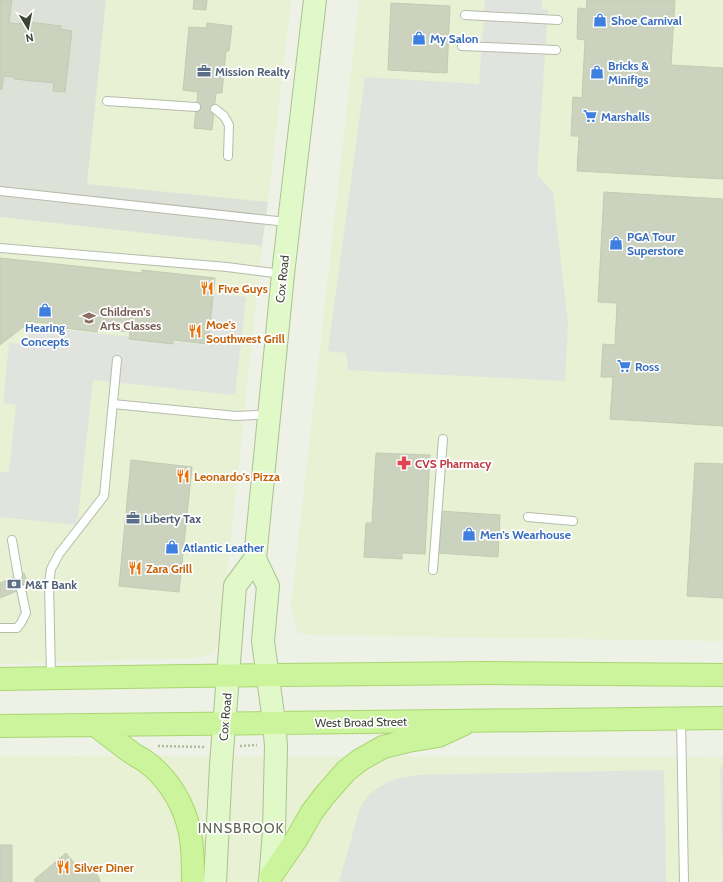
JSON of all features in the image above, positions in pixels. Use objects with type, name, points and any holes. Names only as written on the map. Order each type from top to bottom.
[{"type":"main road","name":"Cox Road","points":[[215,882],[221,765],[235,586],[255,559],[288,222],[315,0]]},
{"type":"main road","points":[[255,559],[268,586],[263,641],[274,722],[276,753],[271,879]]},
{"type":"main road","points":[[0,679],[486,673],[723,674]]},
{"type":"main road","name":"West Broad Street","points":[[0,726],[723,718]]},
{"type":"main road","points":[[271,879],[312,812],[346,771],[360,760],[383,747],[438,736],[473,720]]},
{"type":"main road","points":[[95,725],[132,754],[145,761],[156,770],[176,795],[187,821],[190,834],[193,882]]},
{"type":"lane","points":[[465,15],[558,20]]},
{"type":"lane","points":[[462,46],[556,50]]},
{"type":"lane","points":[[106,101],[196,107]]},
{"type":"lane","points":[[214,109],[224,116],[229,125],[228,156]]},
{"type":"lane","points":[[0,191],[288,222]]},
{"type":"lane","points":[[0,248],[227,267],[283,274]]},
{"type":"lane","points":[[51,678],[49,583],[52,569],[59,554],[104,496],[117,360]]},
{"type":"lane","points":[[113,404],[236,416],[269,413]]},
{"type":"lane","points":[[433,570],[443,439]]},
{"type":"lane","points":[[528,517],[573,521]]},
{"type":"lane","points":[[12,540],[18,575]]},
{"type":"lane","points":[[0,628],[17,628],[22,623],[26,613],[21,589]]},
{"type":"lane","points":[[681,718],[684,882]]},
{"type":"path","points":[[156,746],[211,747]]},
{"type":"path","points":[[237,746],[258,746]]},
{"type":"shaded area","points":[[0,0],[106,0],[87,184],[268,202],[262,246],[0,217]]},
{"type":"shaded area","points":[[106,0],[291,0],[268,202],[87,184]]},
{"type":"shaded area","points":[[359,0],[723,0],[723,641],[309,635],[298,633],[291,606]]},
{"type":"shaded area","points":[[485,0],[542,0],[542,9],[548,10],[537,174],[553,192],[568,324],[565,381],[348,370],[346,353],[328,351],[365,77],[479,84]]},
{"type":"shaded area","points":[[0,217],[262,246],[220,641],[213,653],[198,658],[0,664]]},
{"type":"shaded area","points":[[213,293],[246,297],[235,395],[93,380],[77,525],[0,517],[0,473],[9,471],[16,405],[3,403],[9,343],[27,344],[29,326],[207,345]]},
{"type":"shaded area","points":[[0,756],[723,757],[723,882],[0,882]]},
{"type":"shaded area","points":[[720,767],[723,767],[723,853],[722,853]]},
{"type":"shaded area","points":[[664,770],[666,882],[339,882],[360,808],[366,798],[375,790],[386,783],[399,778],[417,775]]},
{"type":"building","points":[[0,0],[12,0],[9,23],[21,24],[21,21],[61,26],[60,29],[72,31],[65,92],[53,91],[54,83],[14,79],[14,77],[4,76],[2,89],[0,89]]},
{"type":"building","points":[[194,0],[207,0],[206,10],[193,9]]},
{"type":"building","points":[[587,0],[675,0],[671,65],[723,68],[723,179],[577,171],[579,136],[571,136],[573,97],[582,98],[585,40],[577,39],[578,8],[586,9]]},
{"type":"building","name":"My Salon","points":[[391,3],[450,6],[447,73],[388,70]]},
{"type":"building","name":"Mission Realty","points":[[207,23],[232,26],[229,51],[226,51],[222,93],[216,93],[212,130],[194,128],[198,92],[183,90],[189,27],[206,28]]},
{"type":"building","points":[[604,192],[723,199],[723,426],[610,419],[613,377],[601,377],[603,344],[615,345],[617,303],[598,302]]},
{"type":"building","points":[[0,258],[142,273],[142,270],[215,278],[208,344],[173,340],[173,344],[129,339],[130,332],[98,328],[97,332],[56,327],[56,324],[24,321],[27,324],[0,345]]},
{"type":"building","name":"CVS Pharmacy","points":[[376,453],[430,455],[425,554],[402,553],[402,559],[364,557],[366,523],[372,523]]},
{"type":"building","points":[[131,460],[192,467],[179,592],[119,586]]},
{"type":"building","points":[[695,463],[723,464],[723,598],[687,596]]},
{"type":"building","name":"Men's Wearhouse","points":[[440,511],[500,515],[498,557],[438,553]]},
{"type":"building","name":"M&T Bank","points":[[24,573],[29,586],[0,598],[0,583]]},
{"type":"building","points":[[0,845],[12,845],[12,882],[0,882]]},
{"type":"building","name":"Silver Diner","points":[[66,853],[79,869],[86,864],[94,870],[100,882],[36,882],[34,880]]},
{"type":"place","name":"Shoe Carnival","points":[[600,20]]},
{"type":"place","name":"My Salon","points":[[419,38]]},
{"type":"place","name":"Mission Realty","points":[[204,71]]},
{"type":"place","name":"Bricks & Minifigs","points":[[597,72]]},
{"type":"place","name":"Marshalls","points":[[590,116]]},
{"type":"place","name":"PGA Tour Superstore","points":[[616,243]]},
{"type":"place","name":"Five Guys","points":[[207,288]]},
{"type":"place","name":"Hearing Concepts","points":[[45,310]]},
{"type":"place","name":"Children’s Arts Classes","points":[[89,318]]},
{"type":"place","name":"Moe's Southwest Grill","points":[[195,331]]},
{"type":"place","name":"Ross","points":[[624,366]]},
{"type":"place","name":"CVS Pharmacy","points":[[404,463]]},
{"type":"place","name":"Leonardo's Pizza","points":[[183,476]]},
{"type":"place","name":"Liberty Tax","points":[[133,518]]},
{"type":"place","name":"Men's Wearhouse","points":[[469,534]]},
{"type":"place","name":"Atlantic Leather","points":[[172,547]]},
{"type":"place","name":"Zara Grill","points":[[135,568]]},
{"type":"place","name":"M&T Bank","points":[[14,584]]},
{"type":"place","name":"Silver Diner","points":[[63,867]]},
{"type":"district","name":"INNSBROOK","points":[[241,828]]}]
